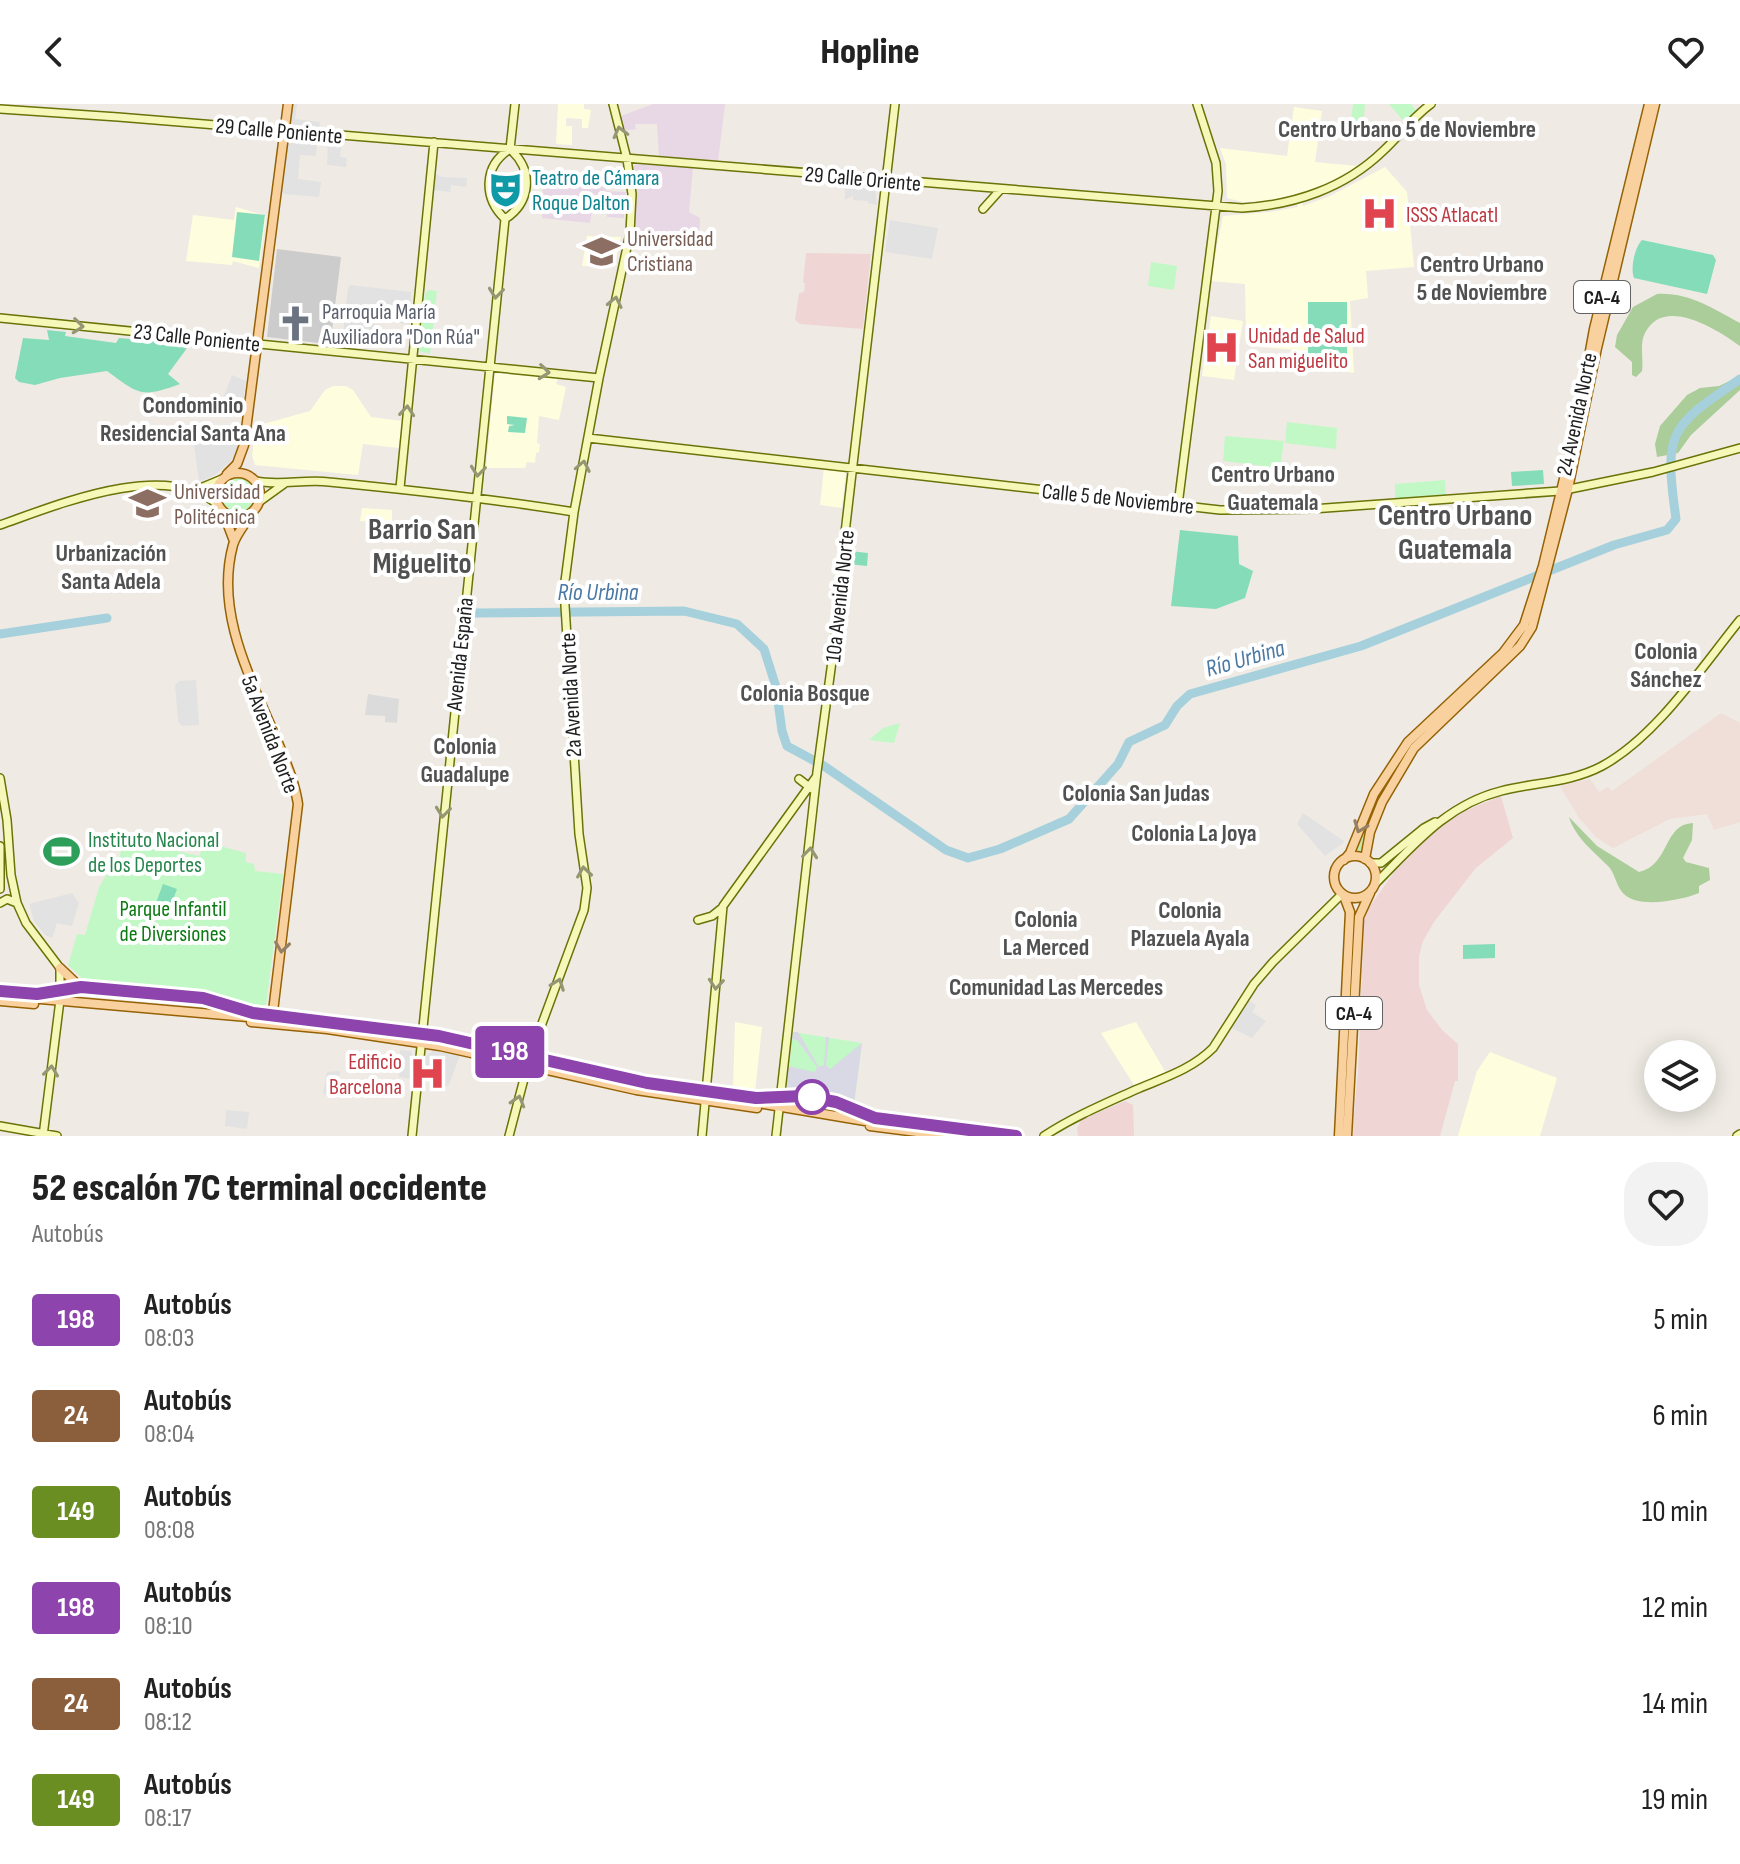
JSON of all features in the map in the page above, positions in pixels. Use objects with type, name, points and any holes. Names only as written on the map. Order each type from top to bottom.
[{"type":"main road","points":[[244,445],[253,478],[261,493],[252,513],[237,517],[220,508],[216,493],[237,464],[244,445],[288,104]]},
{"type":"main road","name":"24 Avenida Norte","points":[[1564,490],[1594,329],[1649,104]]},
{"type":"main road","name":"24 Avenida Norte","points":[[1564,490],[1655,104]]},
{"type":"main road","points":[[225,477],[240,472],[253,478]]},
{"type":"main road","name":"CA-4","points":[[1347,1136],[1359,917],[1375,884],[1376,874],[1368,861],[1377,815],[1401,767],[1424,736],[1528,637],[1564,490]]},
{"type":"main road","name":"5a Avenida Norte","points":[[220,508],[234,541]]},
{"type":"main road","name":"5a Avenida Norte","points":[[252,513],[234,541],[228,592],[232,625],[292,777],[297,800],[272,1019]]},
{"type":"main road","name":"CA-4","points":[[1339,1136],[1350,912],[1336,886],[1336,869],[1350,853],[1374,794],[1394,761],[1417,733],[1503,653],[1524,625],[1540,588]]},
{"type":"main road","points":[[1344,860],[1354,857],[1368,861]]},
{"type":"main road","points":[[1343,895],[1359,898],[1370,893]]},
{"type":"main road","points":[[60,968],[80,987]]},
{"type":"main road","points":[[0,996],[35,999],[60,997],[80,987],[203,998],[272,1019]]},
{"type":"main road","points":[[0,996],[37,994],[272,1019]]},
{"type":"main road","points":[[0,996],[60,997],[420,1038],[656,1089],[761,1104],[803,1100],[829,1105],[869,1122],[974,1136]]},
{"type":"main road","points":[[706,1096],[780,1104],[797,1095],[831,1101],[875,1118],[1016,1136]]},
{"type":"main road","points":[[706,1096],[756,1098],[948,1136]]},
{"type":"street","points":[[505,219],[490,198],[489,179],[496,161],[510,149],[515,104]]},
{"type":"street","name":"2a Avenida Norte","points":[[509,1136],[529,1061],[584,910],[587,888],[579,834],[564,599],[574,512],[630,233],[632,194],[613,104]]},
{"type":"street","name":"10a Avenida Norte","points":[[776,1136],[895,104]]},
{"type":"street","points":[[1178,505],[1218,176],[1197,104]]},
{"type":"street","name":"29 Calle Oriente","points":[[510,149],[1216,206],[1266,206],[1290,202],[1342,182],[1366,167],[1431,104]]},
{"type":"street","name":"29 Calle Poniente","points":[[0,109],[510,149]]},
{"type":"street","points":[[400,488],[434,142]]},
{"type":"street","name":"Avenida España","points":[[412,1136],[505,219],[523,201],[527,183],[523,164],[510,149]]},
{"type":"street","points":[[976,187],[984,197],[983,209],[1001,189]]},
{"type":"street","name":"23 Calle Poniente","points":[[0,318],[599,378]]},
{"type":"street","name":"Calle 5 de Noviembre","points":[[588,438],[1220,510],[1312,509],[1564,490],[1653,472],[1740,448]]},
{"type":"street","points":[[190,491],[225,477]]},
{"type":"street","points":[[253,478],[286,483],[309,480],[400,488],[574,512]]},
{"type":"street","points":[[259,502],[286,483]]},
{"type":"street","points":[[0,525],[115,488],[147,486],[190,491],[205,495],[220,508]]},
{"type":"street","points":[[0,518],[17,519]]},
{"type":"street","points":[[1368,861],[1381,863],[1424,828],[1492,794],[1566,779],[1605,764],[1630,746],[1662,715],[1740,620]]},
{"type":"street","points":[[698,920],[712,916],[723,906],[817,774]]},
{"type":"street","points":[[0,778],[17,903],[26,923],[60,968],[60,997],[43,1135]]},
{"type":"street","points":[[799,779],[810,786],[815,799]]},
{"type":"street","points":[[797,804],[809,804],[814,812]]},
{"type":"street","points":[[1375,884],[1437,821]]},
{"type":"street","points":[[0,846],[0,889]]},
{"type":"street","points":[[1,875],[7,881],[11,875]]},
{"type":"street","points":[[1044,1136],[1074,1118],[1178,1073],[1205,1057],[1254,984],[1343,895]]},
{"type":"street","points":[[0,903],[7,899],[17,903]]},
{"type":"street","points":[[702,1136],[723,906]]},
{"type":"street","points":[[0,1126],[57,1136]]},
{"type":"shaded area","points":[[290,104],[297,104],[295,119],[320,122],[319,131],[290,127]]},
{"type":"shaded area","points":[[558,104],[584,104],[584,109],[591,110],[588,128],[582,128],[582,119],[566,118],[566,126],[572,126],[572,145],[556,144]]},
{"type":"shaded area","points":[[653,104],[725,104],[718,161],[659,158],[657,124],[635,124],[636,129],[624,131],[621,116]]},
{"type":"shaded area","points":[[1294,107],[1322,111],[1315,162],[1357,166],[1339,179],[1300,195],[1303,206],[1330,196],[1385,167],[1407,192],[1414,267],[1366,271],[1368,298],[1350,301],[1354,373],[1308,365],[1295,350],[1251,346],[1246,332],[1245,284],[1210,281],[1223,216],[1298,207],[1294,195],[1269,201],[1243,202],[1227,198],[1226,164],[1220,148],[1287,156]]},
{"type":"shaded area","points":[[291,138],[317,140],[316,156],[300,155],[298,179],[321,182],[319,197],[280,191],[286,142]]},
{"type":"shaded area","points":[[328,142],[342,142],[340,157],[347,158],[346,167],[327,165]]},
{"type":"shaded area","points":[[637,164],[693,167],[689,212],[700,218],[699,236],[632,231],[632,167]]},
{"type":"shaded area","points":[[435,174],[467,178],[466,187],[451,185],[450,192],[433,190]]},
{"type":"shaded area","points":[[605,183],[606,191],[626,192],[624,218],[607,217],[607,211],[592,210],[590,223],[542,218],[543,184]]},
{"type":"shaded area","points":[[845,183],[875,187],[877,205],[853,200],[853,196],[845,200]]},
{"type":"shaded area","points":[[236,207],[266,216],[259,268],[233,261],[232,265],[186,261],[193,215],[234,220]]},
{"type":"shaded area","points":[[890,220],[938,228],[932,259],[885,252]]},
{"type":"shaded area","name":"Universidad Cristiana","points":[[587,236],[621,237],[614,267],[582,266]]},
{"type":"shaded area","points":[[277,249],[341,257],[331,339],[327,344],[267,337]]},
{"type":"shaded area","points":[[806,253],[871,254],[863,329],[800,324],[795,320],[799,293],[804,292]]},
{"type":"shaded area","points":[[348,287],[411,292],[410,324],[351,319],[381,325],[379,347],[342,343]]},
{"type":"shaded area","name":"Unidad de Salud San miguelito","points":[[1211,316],[1243,321],[1234,380],[1202,376]]},
{"type":"shaded area","points":[[495,373],[558,378],[556,384],[566,387],[559,420],[539,416],[539,452],[536,453],[535,463],[527,462],[525,468],[486,468]]},
{"type":"shaded area","points":[[232,375],[246,381],[242,408],[224,396]]},
{"type":"shaded area","points":[[333,386],[346,386],[353,390],[371,417],[402,421],[399,448],[363,444],[358,475],[255,465],[252,455],[256,426],[310,411],[325,390]]},
{"type":"shaded area","points":[[238,435],[237,450],[231,461],[215,475],[199,482],[194,445]]},
{"type":"shaded area","points":[[824,468],[846,471],[842,508],[820,505]]},
{"type":"shaded area","points":[[362,508],[392,510],[392,523],[360,521]]},
{"type":"shaded area","points":[[196,680],[199,725],[182,726],[178,721],[175,685],[179,681]]},
{"type":"shaded area","points":[[368,694],[399,699],[397,723],[385,722],[385,716],[365,715]]},
{"type":"shaded area","points":[[1721,713],[1740,723],[1740,822],[1714,830],[1707,814],[1670,819],[1613,848],[1596,837],[1579,818],[1560,786],[1590,779],[1599,792],[1608,787],[1612,791]]},
{"type":"shaded area","points":[[1501,796],[1513,838],[1476,868],[1434,922],[1419,956],[1419,985],[1427,1010],[1458,1044],[1458,1081],[1455,1081],[1440,1136],[1352,1136],[1364,922],[1368,909],[1395,871],[1440,825]]},
{"type":"shaded area","points":[[1303,813],[1344,841],[1342,844],[1325,856],[1297,824]]},
{"type":"shaded area","points":[[72,893],[79,903],[72,926],[57,923],[52,938],[45,935],[34,921],[29,904]]},
{"type":"shaded area","points":[[1249,1001],[1256,1005],[1252,1012],[1266,1021],[1252,1038],[1232,1028]]},
{"type":"shaded area","points":[[735,1022],[762,1027],[755,1092],[733,1089]]},
{"type":"shaded area","points":[[1136,1022],[1166,1073],[1134,1085],[1101,1033]]},
{"type":"shaded area","points":[[793,1032],[798,1032],[819,1067],[824,1065],[826,1037],[829,1037],[826,1065],[830,1069],[862,1043],[854,1104],[787,1089],[788,1066],[815,1072],[817,1067],[797,1040],[792,1039]]},
{"type":"shaded area","points":[[400,1050],[412,1051],[410,1079],[399,1077]]},
{"type":"shaded area","points":[[433,1051],[460,1055],[449,1085],[444,1087],[430,1082],[434,1066],[425,1065],[425,1057]]},
{"type":"shaded area","points":[[1490,1052],[1557,1078],[1540,1136],[1458,1136],[1477,1071]]},
{"type":"shaded area","points":[[340,1071],[336,1096],[323,1094],[327,1072]]},
{"type":"shaded area","points":[[1125,1101],[1133,1105],[1134,1136],[1078,1136],[1077,1128],[1081,1120]]},
{"type":"shaded area","points":[[226,1110],[249,1112],[247,1129],[225,1126]]},
{"type":"green space","points":[[1353,104],[1365,104],[1362,138],[1349,137]]},
{"type":"green space","points":[[1389,104],[1411,104],[1417,112],[1405,123]]},
{"type":"green space","points":[[237,212],[265,215],[259,261],[232,257]]},
{"type":"green space","points":[[1642,240],[1713,255],[1716,260],[1707,294],[1634,278],[1634,258]]},
{"type":"green space","points":[[1151,262],[1177,266],[1174,290],[1148,286]]},
{"type":"green space","points":[[437,291],[430,354],[419,351],[425,293]]},
{"type":"green space","points":[[1657,294],[1690,299],[1740,323],[1740,346],[1691,319],[1665,317],[1654,322],[1645,333],[1642,371],[1636,377],[1632,375],[1632,362],[1615,347],[1617,335],[1633,307]]},
{"type":"green space","points":[[1308,302],[1347,302],[1347,355],[1308,355]]},
{"type":"green space","points":[[47,330],[66,332],[65,336],[116,343],[119,338],[190,344],[168,374],[180,384],[157,391],[141,392],[107,371],[35,385],[19,382],[15,378],[23,338],[49,340]]},
{"type":"green space","points":[[1740,376],[1740,390],[1691,435],[1678,453],[1657,457],[1655,444],[1660,426],[1687,395]]},
{"type":"green space","points":[[507,416],[527,418],[525,433],[508,432],[509,426],[515,425],[507,424]]},
{"type":"green space","points":[[1287,422],[1337,428],[1336,449],[1285,443]]},
{"type":"green space","points":[[1225,436],[1284,441],[1280,468],[1223,461]]},
{"type":"green space","points":[[1543,470],[1544,484],[1512,486],[1511,472]]},
{"type":"green space","points":[[239,476],[253,481],[258,495],[253,509],[239,514],[225,509],[220,495],[225,481]]},
{"type":"green space","points":[[1445,480],[1446,497],[1395,501],[1395,484]]},
{"type":"green space","points":[[1180,530],[1238,536],[1239,564],[1253,571],[1245,598],[1216,609],[1171,606]]},
{"type":"green space","points":[[850,551],[868,553],[867,566],[848,564]]},
{"type":"green space","points":[[1514,642],[1519,642],[1501,663],[1421,736],[1411,749],[1386,792],[1363,853],[1355,852],[1363,822],[1377,792],[1396,764],[1443,711]]},
{"type":"green space","points":[[900,723],[894,743],[869,740],[883,728]]},
{"type":"green space","points":[[1569,817],[1597,846],[1639,872],[1656,862],[1676,830],[1693,823],[1692,840],[1683,858],[1686,862],[1709,868],[1710,880],[1699,886],[1699,893],[1682,898],[1648,902],[1629,897],[1620,889],[1610,868],[1580,837]]},
{"type":"green space","name":"Parque Infantil de Diversiones","points":[[124,839],[199,856],[205,842],[246,853],[246,862],[254,864],[255,871],[283,874],[266,1005],[241,1004],[202,992],[86,982],[68,965],[77,934],[85,935],[99,887],[107,874],[115,875]]},
{"type":"green space","points":[[163,884],[177,889],[168,913],[154,908]]},
{"type":"green space","points":[[1495,944],[1495,958],[1463,959],[1463,945]]},
{"type":"green space","points":[[793,1032],[862,1043],[854,1104],[787,1089]]},
{"type":"waterway","name":"Río Urbina","points":[[473,613],[684,611],[737,624],[764,649],[776,687],[787,746],[824,766],[946,850],[968,858],[1000,849],[1069,819],[1118,764],[1129,742],[1165,725],[1177,706],[1190,694],[1361,646],[1614,545],[1667,530],[1676,519],[1671,467],[1676,435],[1698,409],[1740,379]]},
{"type":"waterway","name":"Río Urbina","points":[[0,634],[107,618]]},
{"type":"bus line","name":"198","points":[[0,991],[37,994],[81,987],[203,998],[253,1013],[439,1036],[647,1083],[756,1098],[803,1096],[836,1102],[875,1118],[1016,1136]]},
{"type":"place","name":"Teatro de Cámara Roque Dalton","points":[[506,190]]},
{"type":"place","name":"ISSS Atlacatl","points":[[1380,214]]},
{"type":"place","name":"Universidad Cristiana","points":[[601,251]]},
{"type":"place","name":"Parroquia María Auxiliadora \"Don Rúa\"","points":[[296,324]]},
{"type":"place","name":"Unidad de Salud San miguelito","points":[[1222,348]]},
{"type":"place","name":"Universidad Politécnica","points":[[148,504]]},
{"type":"place","name":"Instituto Nacional de los Deportes","points":[[62,852]]},
{"type":"place","name":"Edificio Barcelona","points":[[428,1074]]},
{"type":"district","name":"Centro Urbano 5 de Noviembre","points":[[1407,129]]},
{"type":"district","name":"Centro Urbano 5 de Noviembre","points":[[1482,278]]},
{"type":"district","name":"Condominio Residencial Santa Ana","points":[[193,419]]},
{"type":"district","name":"Centro Urbano Guatemala","points":[[1273,488]]},
{"type":"district","name":"Centro Urbano Guatemala","points":[[1455,532]]},
{"type":"district","name":"Barrio San Miguelito","points":[[422,546]]},
{"type":"district","name":"Urbanización Santa Adela","points":[[111,567]]},
{"type":"district","name":"Colonia Sánchez","points":[[1666,665]]},
{"type":"district","name":"Colonia Bosque","points":[[805,693]]},
{"type":"district","name":"Colonia Guadalupe","points":[[465,760]]},
{"type":"district","name":"Colonia San Judas","points":[[1136,793]]},
{"type":"district","name":"Colonia La Joya","points":[[1194,833]]},
{"type":"district","name":"Colonia Plazuela Ayala","points":[[1190,924]]},
{"type":"district","name":"Colonia La Merced","points":[[1046,933]]},
{"type":"district","name":"Comunidad Las Mercedes","points":[[1056,987]]}]
